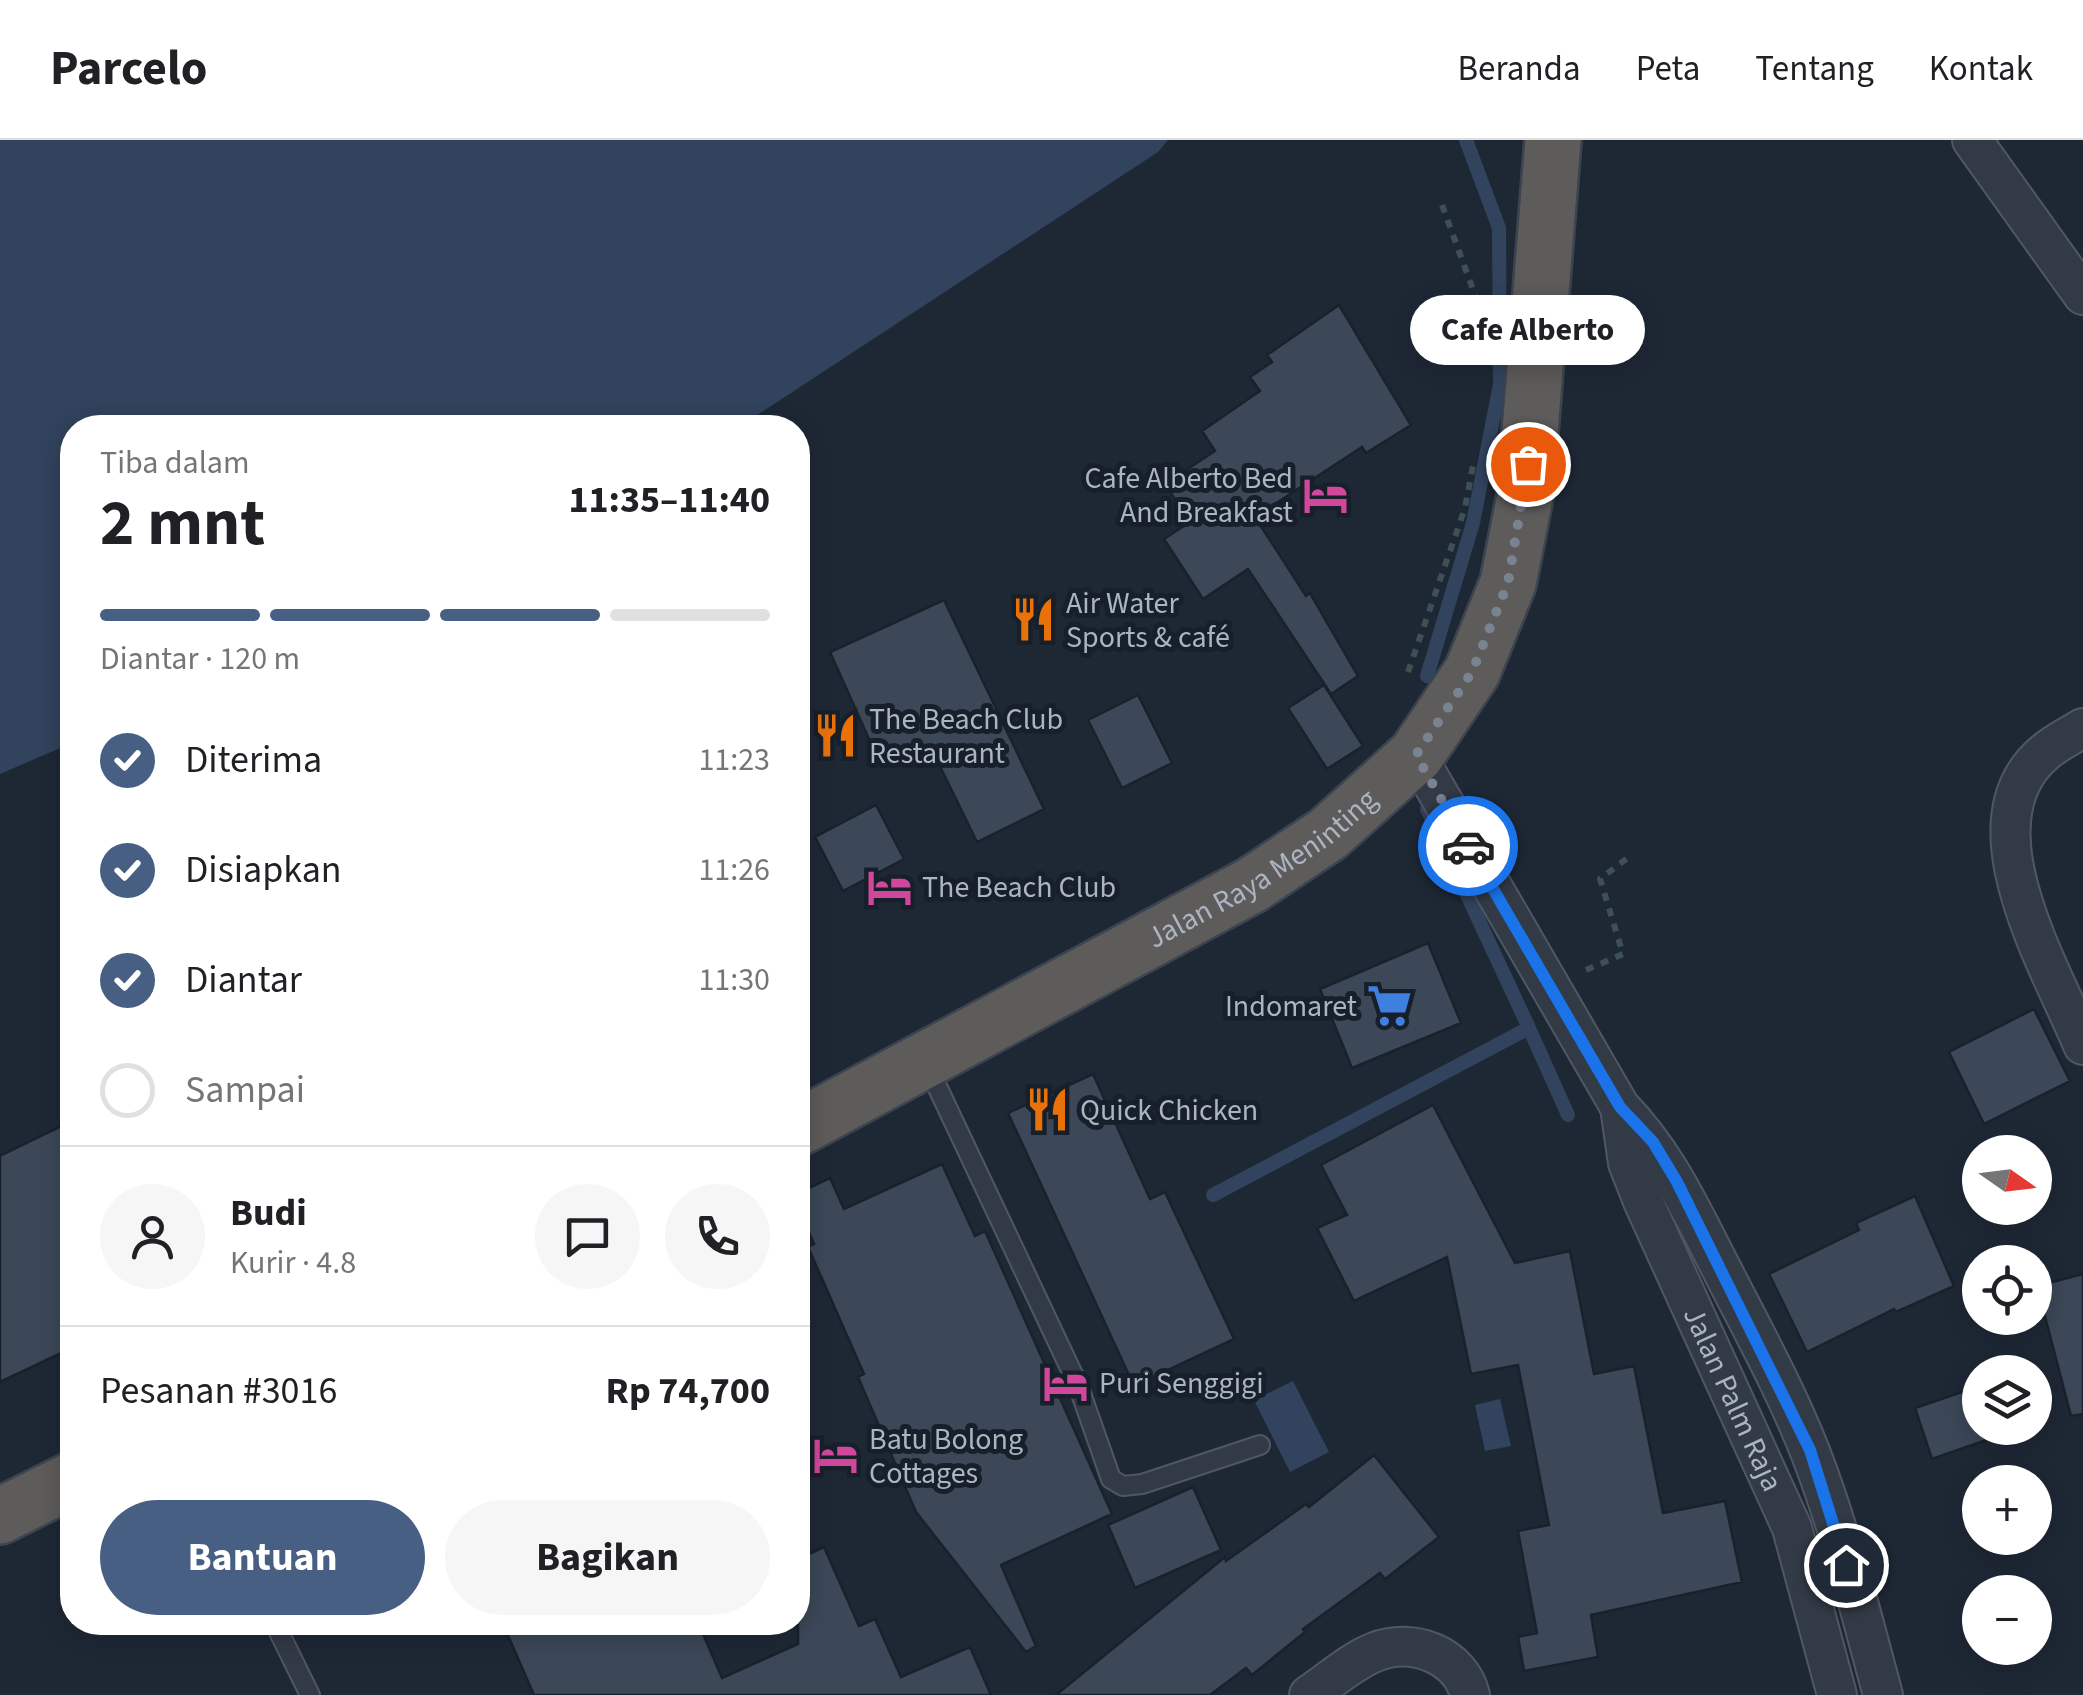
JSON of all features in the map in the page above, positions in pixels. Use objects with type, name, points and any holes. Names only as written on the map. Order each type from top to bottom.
[{"type":"highway","name":"Jalan Raya Meninting","points":[[810,1122],[1252,886],[1328,834],[1416,755],[1472,672],[1508,583],[1525,496],[1553,140]]},
{"type":"highway","points":[[0,1516],[60,1486]]},
{"type":"street","points":[[1972,140],[2083,295]]},
{"type":"street","points":[[2083,728],[2042,753],[2016,795],[2009,831],[2012,868],[2083,1046]]},
{"type":"street","name":"Jalan Palm Raja","points":[[1416,755],[1620,1107],[1653,1142],[1677,1182],[1810,1450],[1883,1695]]},
{"type":"street","name":"Jalan Palm Raja","points":[[1620,1107],[1628,1164],[1643,1201],[1792,1528],[1838,1695]]},
{"type":"street","points":[[1310,1695],[1375,1652],[1396,1647],[1436,1653],[1454,1664],[1470,1695]]},
{"type":"lane","points":[[924,1060],[1078,1386],[1111,1479],[1134,1486],[1260,1445]]},
{"type":"lane","points":[[280,1635],[310,1695]]},
{"type":"path","points":[[1442,205],[1488,332]]},
{"type":"path","points":[[1408,674],[1465,508],[1475,456]]},
{"type":"path","points":[[1548,987],[1622,954],[1600,878],[1630,856]]},
{"type":"water","points":[[0,140],[1168,140],[1158,152],[757,415],[60,415],[60,748],[0,774]]},
{"type":"water","points":[[1293,1381],[1329,1452],[1290,1472],[1254,1400]]},
{"type":"water","points":[[1500,1399],[1511,1446],[1485,1451],[1475,1405]]},
{"type":"building","points":[[1339,305],[1411,425],[1366,453],[1362,447],[1255,517],[1306,596],[1310,593],[1358,676],[1331,694],[1248,569],[1203,599],[1164,539],[1190,522],[1165,484],[1215,451],[1202,431],[1260,391],[1250,377],[1272,362],[1267,355]]},
{"type":"building","points":[[944,600],[1044,809],[977,842],[930,746],[882,768],[830,652]]},
{"type":"building","points":[[1324,685],[1363,746],[1327,769],[1288,708]]},
{"type":"building","points":[[1138,695],[1172,763],[1122,788],[1088,720]]},
{"type":"building","points":[[876,805],[904,859],[843,891],[815,837]]},
{"type":"building","name":"Indomaret","points":[[1428,943],[1461,1023],[1352,1068],[1320,989]]},
{"type":"building","points":[[2034,1009],[2070,1081],[1984,1124],[1949,1052]]},
{"type":"building","points":[[1093,1074],[1150,1199],[1165,1192],[1234,1339],[1134,1386],[1008,1113]]},
{"type":"building","points":[[1433,1105],[1515,1263],[1570,1251],[1594,1374],[1634,1366],[1663,1513],[1725,1501],[1742,1582],[1591,1615],[1598,1657],[1524,1671],[1518,1637],[1537,1633],[1518,1531],[1549,1525],[1518,1365],[1471,1374],[1447,1257],[1354,1301],[1317,1228],[1347,1215],[1321,1165]]},
{"type":"building","points":[[60,1127],[60,1354],[0,1382],[0,1156]]},
{"type":"building","points":[[942,1164],[975,1236],[985,1231],[1112,1514],[1001,1565],[1036,1646],[1026,1652],[916,1512],[858,1377],[864,1374],[810,1252],[814,1244],[810,1235],[810,1187],[830,1178],[844,1209]]},
{"type":"building","points":[[1915,1196],[1954,1286],[1896,1312],[1894,1309],[1807,1352],[1769,1274],[1859,1230],[1856,1223]]},
{"type":"building","points":[[2083,1274],[2083,1414],[2071,1416],[2050,1335],[2052,1282]]},
{"type":"building","points":[[1962,1392],[1962,1445],[1972,1445],[1932,1459],[1915,1408]]},
{"type":"building","points":[[1374,1455],[1439,1537],[1385,1579],[1380,1573],[1303,1629],[1305,1632],[1252,1675],[1246,1668],[1210,1695],[1056,1695],[1225,1557],[1226,1561],[1306,1504],[1309,1507]]},
{"type":"building","points":[[1193,1487],[1221,1550],[1135,1588],[1108,1525]]},
{"type":"building","points":[[824,1547],[859,1626],[875,1619],[901,1677],[970,1647],[991,1695],[534,1695],[508,1635],[704,1635],[722,1678],[798,1644],[798,1635],[810,1635],[810,1553]]},
{"type":"waterway","points":[[1427,676],[1473,523],[1500,384],[1499,228],[1466,140]]},
{"type":"waterway","points":[[1213,1195],[1529,1028],[1427,809]]},
{"type":"waterway","points":[[1529,1028],[1568,1115]]},
{"type":"way so far","points":[[1468,846],[1416,755],[1472,672],[1508,583],[1528,464]]},
{"type":"place","name":"Cafe Alberto","points":[[1528,464]]},
{"type":"place","name":"Cafe Alberto Bed And Breakfast","points":[[1326,495]]},
{"type":"place","name":"Air Water Sports & café","points":[[1033,620]]},
{"type":"place","name":"The Beach Club Restaurant","points":[[836,736]]},
{"type":"place","name":"The Beach Club","points":[[889,887]]},
{"type":"place","name":"Indomaret","points":[[1390,1006]]},
{"type":"place","name":"Quick Chicken","points":[[1047,1110]]},
{"type":"place","name":"Puri Senggigi","points":[[1066,1383]]},
{"type":"place","name":"Batu Bolong Cottages","points":[[836,1456]]},
{"type":"route","points":[[1468,846],[1620,1107],[1653,1142],[1677,1182],[1810,1450],[1846,1565]]}]
